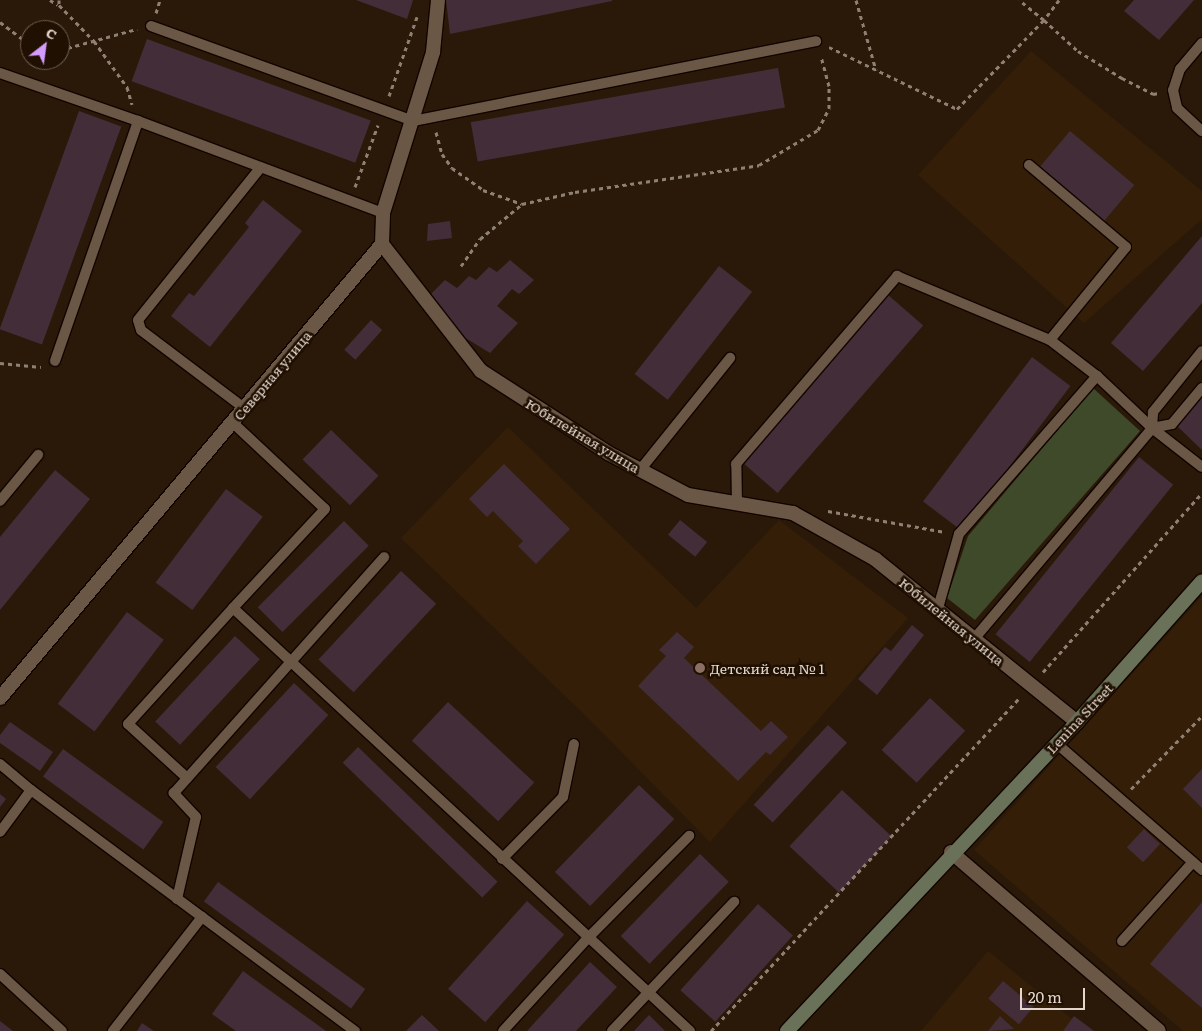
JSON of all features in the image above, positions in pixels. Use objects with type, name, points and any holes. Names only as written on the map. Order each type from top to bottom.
[{"type":"main road","name":"Lenina Street","points":[[786,1031],[951,852],[1077,722],[1202,581]]},
{"type":"street","points":[[382,244],[383,213],[433,52],[438,0]]},
{"type":"street","name":"Северная улица","points":[[0,698],[382,244]]},
{"type":"street","name":"Юбилейная улица","points":[[382,244],[482,371],[608,453],[688,495],[793,513],[875,559],[1077,722]]},
{"type":"street","points":[[951,852],[1158,1031]]},
{"type":"lane","points":[[152,26],[413,121],[816,41]]},
{"type":"lane","points":[[1200,125],[1177,108],[1173,90],[1180,69],[1202,44]]},
{"type":"lane","points":[[0,73],[383,213]]},
{"type":"lane","points":[[55,361],[138,122]]},
{"type":"lane","points":[[1029,165],[1126,247],[1050,340]]},
{"type":"lane","points":[[244,408],[141,330],[138,320],[261,167]]},
{"type":"lane","points":[[737,503],[736,464],[897,276],[1050,340],[1097,376],[1152,428],[1202,467]]},
{"type":"lane","points":[[974,639],[1152,428],[1153,412],[1202,351]]},
{"type":"lane","points":[[640,470],[730,358]]},
{"type":"lane","points":[[938,608],[959,534],[1097,376]]},
{"type":"lane","points":[[1152,428],[1172,424],[1202,388]]},
{"type":"lane","points":[[187,778],[128,724],[325,509],[232,422]]},
{"type":"lane","points":[[0,501],[38,455]]},
{"type":"lane","points":[[177,898],[196,818],[174,793],[384,556]]},
{"type":"lane","points":[[233,608],[647,994],[690,1031]]},
{"type":"lane","points":[[1056,743],[1202,870]]},
{"type":"lane","points":[[502,859],[562,797],[574,744]]},
{"type":"lane","points":[[0,764],[31,790],[354,1031]]},
{"type":"lane","points":[[0,832],[31,790]]},
{"type":"lane","points":[[503,1031],[588,938],[689,836]]},
{"type":"lane","points":[[1122,941],[1193,862]]},
{"type":"lane","points":[[612,1031],[734,902]]},
{"type":"lane","points":[[113,1031],[202,917]]},
{"type":"lane","points":[[0,974],[62,1031]]},
{"type":"path","points":[[50,0],[59,5],[94,41],[127,87],[138,122]]},
{"type":"path","points":[[59,0],[59,5]]},
{"type":"path","points":[[70,47],[152,26],[160,0]]},
{"type":"path","points":[[856,0],[876,70]]},
{"type":"path","points":[[1019,0],[1078,51],[1122,78],[1153,94],[1173,90]]},
{"type":"path","points":[[816,41],[957,109],[1044,20],[1059,0]]},
{"type":"path","points":[[0,22],[20,37]]},
{"type":"path","points":[[462,266],[480,239],[522,204],[575,192],[758,165],[800,144],[818,130],[829,108],[829,86],[816,41]]},
{"type":"path","points":[[432,117],[442,154],[452,168],[483,190],[522,204]]},
{"type":"path","points":[[0,362],[35,368],[55,361]]},
{"type":"path","points":[[711,1031],[1031,685],[1202,493]]},
{"type":"path","points":[[824,511],[959,534]]},
{"type":"path","points":[[1121,799],[1202,716]]},
{"type":"shaded area","points":[[1031,51],[1202,191],[1202,219],[1084,323],[918,175]]},
{"type":"shaded area","name":"Детский сад № 1","points":[[508,427],[696,608],[779,520],[908,618],[710,842],[589,719],[401,538]]},
{"type":"shaded area","points":[[1202,596],[1202,1031],[1183,1031],[974,850]]},
{"type":"shaded area","points":[[988,951],[1087,1031],[921,1031]]},
{"type":"green space","points":[[1093,388],[1140,431],[975,620],[947,598],[968,536]]},
{"type":"building","points":[[356,0],[413,0],[407,19]]},
{"type":"building","points":[[446,0],[612,0],[612,1],[450,34]]},
{"type":"building","points":[[1134,0],[1194,0],[1159,40],[1124,11]]},
{"type":"building","points":[[147,39],[371,120],[355,163],[132,81]]},
{"type":"building","points":[[778,68],[785,107],[478,162],[471,122]]},
{"type":"building","points":[[79,111],[121,126],[42,344],[0,328]]},
{"type":"building","points":[[1070,131],[1134,185],[1103,222],[1039,168]]},
{"type":"building","points":[[263,200],[302,231],[210,347],[171,316],[189,293],[194,296],[249,227],[245,223]]},
{"type":"building","points":[[450,221],[452,238],[427,241],[428,224]]},
{"type":"building","points":[[1202,236],[1202,303],[1143,371],[1111,343]]},
{"type":"building","points":[[510,260],[534,280],[519,294],[512,289],[497,306],[518,323],[490,353],[459,334],[429,296],[445,280],[457,288],[469,276],[476,280],[489,267],[497,272]]},
{"type":"building","points":[[719,266],[752,292],[668,400],[635,374]]},
{"type":"building","points":[[887,294],[923,325],[778,493],[741,462]]},
{"type":"building","points":[[371,320],[382,330],[355,360],[344,350]]},
{"type":"building","points":[[1032,357],[1070,386],[961,530],[923,502]]},
{"type":"building","points":[[1202,395],[1202,450],[1176,425]]},
{"type":"building","points":[[331,430],[378,476],[350,505],[303,459]]},
{"type":"building","points":[[1139,457],[1173,485],[1030,662],[996,634]]},
{"type":"building","points":[[504,464],[570,529],[536,564],[518,546],[523,541],[493,511],[487,517],[469,499]]},
{"type":"building","points":[[55,470],[90,499],[0,610],[0,537]]},
{"type":"building","points":[[226,489],[263,517],[192,610],[156,582]]},
{"type":"building","points":[[680,520],[707,542],[695,557],[668,535]]},
{"type":"building","points":[[344,521],[369,546],[282,632],[258,607]]},
{"type":"building","points":[[401,571],[436,604],[354,692],[318,659]]},
{"type":"building","points":[[127,612],[164,640],[95,732],[58,704]]},
{"type":"building","points":[[912,625],[924,635],[877,695],[858,679],[885,647],[891,651]]},
{"type":"building","points":[[677,632],[694,647],[684,658],[761,731],[771,721],[788,737],[770,755],[766,752],[738,781],[638,686],[666,656],[659,650]]},
{"type":"building","points":[[235,636],[260,659],[180,745],[155,722]]},
{"type":"building","points":[[294,683],[328,715],[250,799],[216,767]]},
{"type":"building","points":[[930,698],[965,731],[917,783],[882,750]]},
{"type":"building","points":[[448,702],[534,782],[498,821],[412,741]]},
{"type":"building","points":[[10,722],[53,752],[40,771],[0,743],[0,735]]},
{"type":"building","points":[[828,725],[847,743],[773,822],[754,805]]},
{"type":"building","points":[[358,747],[498,882],[482,898],[343,763]]},
{"type":"building","points":[[63,749],[163,822],[143,849],[43,777]]},
{"type":"building","points":[[1202,769],[1202,808],[1183,789]]},
{"type":"building","points":[[639,785],[674,819],[590,906],[555,872]]},
{"type":"building","points":[[842,790],[892,836],[839,893],[789,846]]},
{"type":"building","points":[[0,794],[6,799],[0,807]]},
{"type":"building","points":[[1144,829],[1160,844],[1143,862],[1127,847]]},
{"type":"building","points":[[700,854],[729,882],[650,964],[621,936]]},
{"type":"building","points":[[218,882],[365,989],[351,1008],[204,901]]},
{"type":"building","points":[[527,901],[564,934],[485,1022],[448,989]]},
{"type":"building","points":[[1202,902],[1202,1008],[1150,964]]},
{"type":"building","points":[[758,904],[793,935],[715,1022],[680,990]]},
{"type":"building","points":[[590,962],[617,987],[576,1031],[527,1031]]},
{"type":"building","points":[[243,971],[326,1031],[236,1031],[212,1014]]},
{"type":"building","points":[[1003,981],[1034,1007],[1019,1024],[988,999]]},
{"type":"building","points":[[422,1015],[439,1031],[406,1031]]},
{"type":"building","points":[[649,1015],[665,1031],[634,1031]]},
{"type":"building","points":[[1000,1016],[1014,1029],[988,1031]]},
{"type":"building","points":[[1074,1016],[1094,1031],[1063,1031]]},
{"type":"building","points":[[0,1021],[13,1031],[0,1031]]},
{"type":"building","points":[[142,1023],[154,1031],[137,1031]]},
{"type":"place","name":"Детский сад № 1","points":[[700,668]]}]
